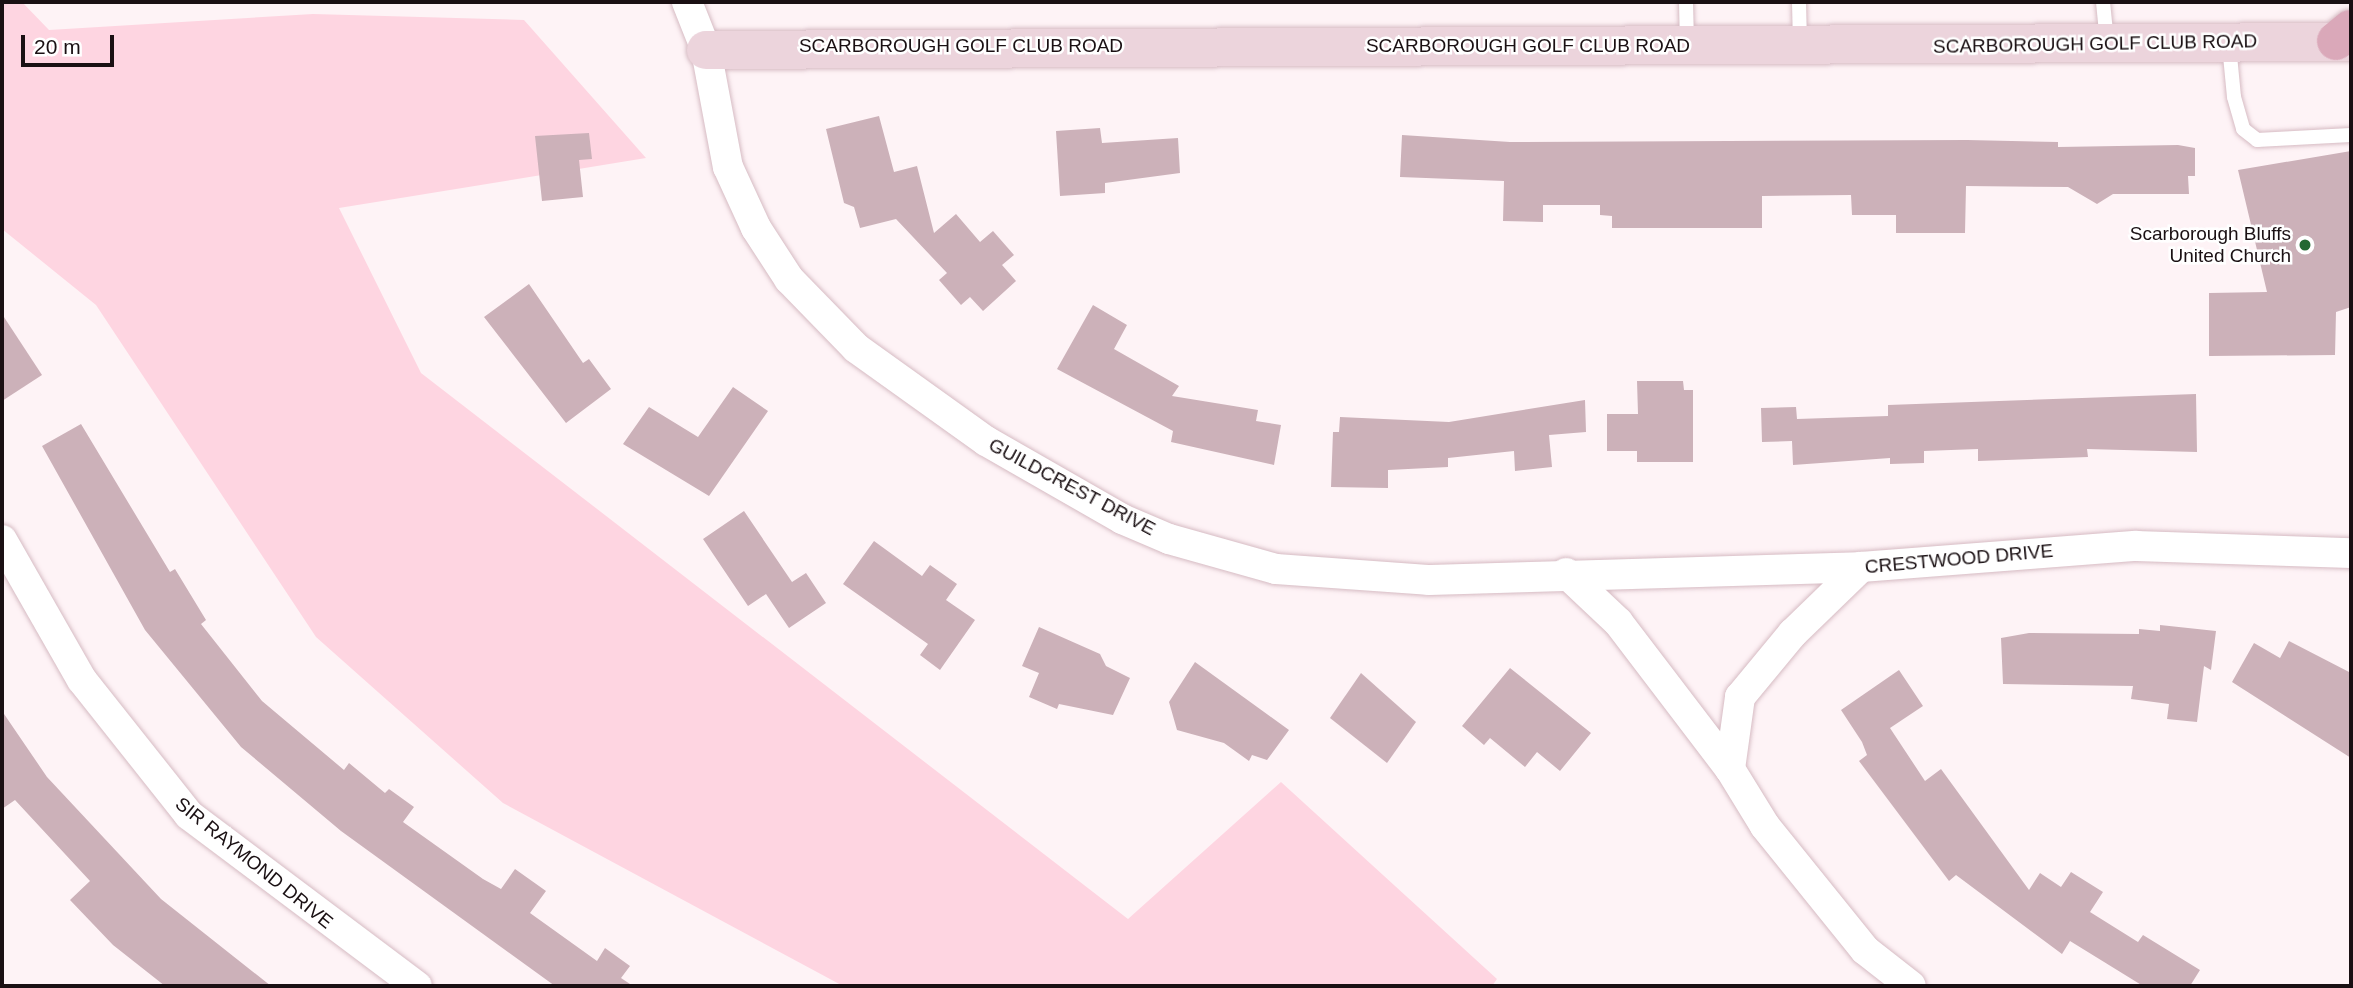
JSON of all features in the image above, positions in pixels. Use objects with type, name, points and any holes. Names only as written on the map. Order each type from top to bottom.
[{"type":"street","name":"GUILDCREST DRIVE","points":[[687,2],[706,50],[728,167],[756,228],[789,279],[856,348],[986,441],[1122,519],[1180,543],[1276,569],[1428,580],[1566,573]]},
{"type":"street","name":"SCARBOROUGH GOLF CLUB ROAD","points":[[706,50],[1687,45],[2107,46],[2346,37]]},
{"type":"street","name":"SIR RAYMOND DRIVE","points":[[2,540],[82,680],[182,807],[283,890],[417,986]]},
{"type":"street","name":"CRESTWOOD DRIVE","points":[[1566,573],[1861,567],[2136,546],[2351,553]]},
{"type":"street","points":[[1730,769],[1740,697],[1793,633],[1861,567]]},
{"type":"street","points":[[1566,573],[1618,622],[1730,769],[1765,825],[1864,950],[1911,986]]},
{"type":"lane","points":[[1686,2],[1687,45]]},
{"type":"lane","points":[[1800,2],[1800,46]]},
{"type":"lane","points":[[2103,2],[2107,46]]},
{"type":"lane","points":[[2229,43],[2234,97],[2243,129],[2257,140],[2351,135]]},
{"type":"shaded area","points":[[2,2],[22,2],[49,30],[313,14],[524,20],[646,158],[339,208],[421,373],[1128,919],[1281,782],[1497,979],[1492,986],[843,986],[503,803],[316,637],[96,305],[2,229]]},
{"type":"building","points":[[879,116],[894,172],[917,166],[934,233],[956,214],[980,242],[993,231],[1014,255],[1002,265],[1016,281],[983,311],[970,297],[961,305],[939,280],[947,273],[896,219],[860,228],[854,207],[844,203],[826,129]]},
{"type":"building","points":[[1100,128],[1102,143],[1178,138],[1180,173],[1105,183],[1105,193],[1060,196],[1056,131]]},
{"type":"building","points":[[589,133],[592,159],[579,160],[583,197],[542,201],[535,136]]},
{"type":"building","points":[[1402,135],[1510,142],[1967,140],[2058,142],[2058,147],[2178,145],[2195,148],[2195,176],[2188,176],[2189,194],[2113,194],[2097,204],[2068,187],[1966,186],[1965,233],[1896,233],[1896,215],[1852,215],[1851,195],[1762,196],[1762,228],[1612,228],[1612,216],[1600,215],[1600,205],[1543,205],[1543,222],[1503,221],[1504,181],[1400,177]]},
{"type":"building","name":"Scarborough Bluffs United Church","points":[[2351,151],[2351,307],[2336,312],[2335,355],[2209,356],[2209,293],[2267,292],[2238,170]]},
{"type":"building","points":[[529,284],[583,363],[589,359],[611,389],[566,423],[484,317]]},
{"type":"building","points":[[1093,305],[1127,325],[1114,349],[1179,386],[1172,396],[1258,410],[1256,421],[1281,425],[1274,465],[1171,442],[1173,431],[1057,369]]},
{"type":"building","points":[[2,314],[42,375],[2,401]]},
{"type":"building","points":[[1637,381],[1683,381],[1684,390],[1693,390],[1693,462],[1637,462],[1637,451],[1607,451],[1607,414],[1638,414]]},
{"type":"building","points":[[733,387],[768,411],[709,496],[623,444],[649,407],[698,437]]},
{"type":"building","points":[[2196,394],[2197,452],[2087,449],[2088,457],[1978,461],[1978,449],[1924,451],[1924,463],[1890,464],[1890,458],[1793,465],[1792,441],[1762,442],[1761,408],[1796,407],[1797,419],[1888,416],[1888,405]]},
{"type":"building","points":[[1585,400],[1586,432],[1549,435],[1552,467],[1515,471],[1514,451],[1448,458],[1448,467],[1388,470],[1388,488],[1331,487],[1333,432],[1339,432],[1340,417],[1449,422]]},
{"type":"building","points":[[81,424],[170,572],[175,569],[206,620],[201,624],[262,701],[344,770],[349,763],[385,793],[389,789],[414,807],[403,822],[483,879],[501,889],[515,869],[546,891],[530,913],[597,961],[605,948],[630,966],[621,978],[633,986],[555,986],[341,831],[241,747],[145,630],[42,446]]},
{"type":"building","points":[[744,511],[792,582],[806,573],[826,603],[789,628],[766,594],[748,606],[703,539]]},
{"type":"building","points":[[874,541],[922,576],[930,565],[957,584],[946,600],[975,620],[940,670],[920,655],[928,644],[843,584]]},
{"type":"building","points":[[2160,625],[2216,631],[2211,670],[2204,666],[2197,722],[2167,719],[2169,704],[2131,699],[2133,686],[2003,684],[2001,638],[2029,633],[2139,634],[2139,629],[2160,631]]},
{"type":"building","points":[[1039,627],[1100,654],[1106,666],[1130,678],[1113,715],[1059,704],[1057,709],[1029,697],[1039,673],[1022,666]]},
{"type":"building","points":[[2289,641],[2351,673],[2351,758],[2232,682],[2254,643],[2280,658]]},
{"type":"building","points":[[1195,662],[1289,730],[1267,760],[1252,755],[1249,761],[1224,743],[1177,730],[1169,702]]},
{"type":"building","points":[[1510,668],[1591,733],[1560,771],[1537,752],[1525,767],[1490,738],[1484,745],[1462,726]]},
{"type":"building","points":[[1899,670],[1923,706],[1890,728],[1925,781],[1941,769],[2029,890],[2040,873],[2061,887],[2071,872],[2103,892],[2090,912],[2138,942],[2143,935],[2200,970],[2190,986],[2143,986],[2070,941],[2062,954],[1956,875],[1949,881],[1859,761],[1867,755],[1862,742],[1841,710]]},
{"type":"building","points":[[1361,673],[1416,722],[1387,763],[1330,718]]},
{"type":"building","points":[[2,711],[47,777],[161,899],[271,986],[165,986],[113,945],[70,900],[90,881],[15,800],[2,809]]},
{"type":"place","name":"Scarborough Bluffs United Church","points":[[2305,245]]}]
